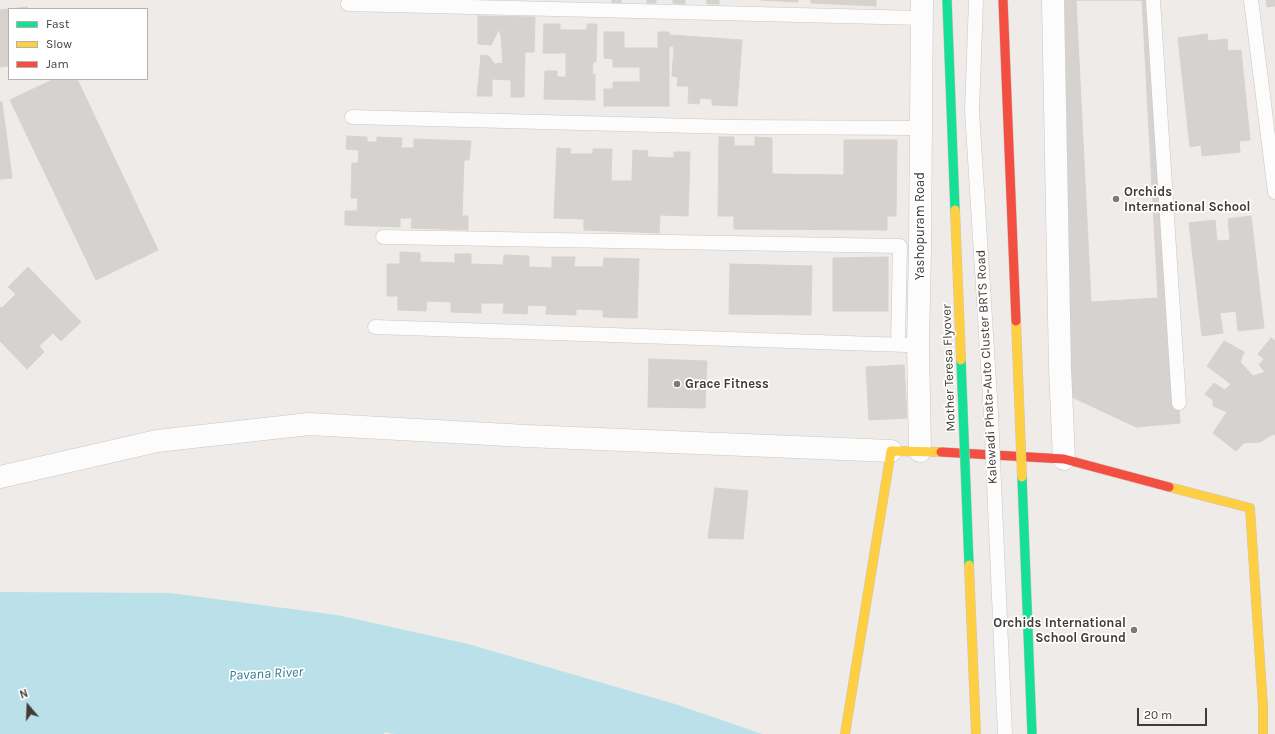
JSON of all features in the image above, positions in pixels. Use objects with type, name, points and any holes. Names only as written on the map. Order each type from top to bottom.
[{"type":"main road","name":"Mother Teresa Flyover","points":[[947,0],[976,734]]},
{"type":"main road","points":[[1003,0],[1032,734]]},
{"type":"main road","points":[[845,734],[891,451],[920,451],[1064,459],[1250,508],[1263,707],[1263,734]]},
{"type":"street","points":[[1053,0],[1060,368],[1064,459]]},
{"type":"street","name":"Yashopuram Road","points":[[920,451],[908,345],[920,248],[921,9]]},
{"type":"street","points":[[0,477],[157,441],[309,424],[526,436],[891,451]]},
{"type":"lane","name":"Kalewadi Phata-Auto Cluster BRTS Road","points":[[976,0],[972,110],[991,414],[1005,734]]},
{"type":"lane","points":[[1153,0],[1179,403]]},
{"type":"lane","points":[[1251,0],[1275,192]]},
{"type":"lane","points":[[348,4],[921,9]]},
{"type":"lane","points":[[352,117],[733,127],[921,128]]},
{"type":"lane","points":[[375,327],[908,345],[900,246],[383,237]]},
{"type":"water","name":"Pavana River","points":[[0,592],[170,593],[337,615],[468,644],[675,704],[762,734],[394,734],[384,732],[384,734],[0,734]]},
{"type":"building","points":[[612,0],[621,0],[621,3],[612,3]]},
{"type":"building","points":[[647,0],[656,0],[656,3],[647,3]]},
{"type":"building","points":[[673,0],[685,0],[685,4],[673,3]]},
{"type":"building","points":[[707,0],[719,0],[719,4],[707,4]]},
{"type":"building","points":[[761,0],[798,0],[798,2]]},
{"type":"building","points":[[811,0],[876,0],[876,6],[811,3]]},
{"type":"building","name":"Orchids International School","points":[[1065,0],[1148,0],[1180,423],[1136,427],[1072,397]]},
{"type":"building","name":"Orchids International School","points":[[1076,0],[1142,0],[1158,298],[1091,302]]},
{"type":"building","points":[[1266,0],[1275,0],[1275,6],[1267,7]]},
{"type":"building","points":[[8,9],[8,66],[0,67],[0,10]]},
{"type":"building","points":[[478,16],[535,17],[534,52],[525,52],[524,97],[511,97],[511,80],[492,79],[492,96],[477,96],[481,55],[489,56],[494,64],[503,63],[501,35],[499,29],[491,45],[478,44]]},
{"type":"building","points":[[544,24],[560,24],[560,30],[587,30],[587,24],[597,24],[596,62],[593,62],[592,75],[595,74],[595,100],[544,99],[545,71],[557,71],[557,77],[566,77],[566,53],[543,53]]},
{"type":"building","points":[[604,32],[624,32],[624,48],[658,48],[658,32],[669,32],[669,106],[604,106],[604,89],[613,89],[613,82],[640,82],[640,67],[613,67],[613,59],[604,58]]},
{"type":"building","points":[[1207,34],[1208,41],[1227,39],[1228,51],[1241,50],[1250,140],[1239,141],[1240,152],[1202,156],[1201,145],[1190,147],[1178,38]]},
{"type":"building","points":[[670,35],[742,40],[737,106],[712,105],[712,99],[700,98],[699,104],[688,103],[689,86],[677,86],[678,77],[672,76],[674,47],[669,46]]},
{"type":"building","points":[[52,80],[77,80],[158,250],[96,280],[10,100]]},
{"type":"building","points":[[0,102],[2,102],[12,178],[0,179]]},
{"type":"building","points":[[347,136],[367,137],[367,142],[377,142],[377,137],[402,138],[401,148],[414,148],[414,139],[471,141],[469,160],[464,160],[462,216],[468,216],[468,230],[411,228],[412,218],[400,218],[400,227],[345,225],[345,211],[357,211],[358,198],[351,198],[352,163],[358,163],[359,150],[346,149]]},
{"type":"building","points":[[719,137],[734,137],[734,146],[755,146],[755,137],[772,138],[772,174],[844,175],[844,140],[897,140],[896,216],[887,216],[887,230],[734,229],[734,216],[718,216]]},
{"type":"building","points":[[557,148],[571,149],[570,154],[593,154],[593,149],[612,149],[611,181],[632,181],[633,150],[648,151],[647,157],[674,158],[674,152],[690,152],[688,216],[660,215],[659,233],[584,230],[584,219],[554,218]]},
{"type":"building","points":[[1251,216],[1264,328],[1238,331],[1236,311],[1220,313],[1223,333],[1202,336],[1189,223],[1215,220],[1217,241],[1230,240],[1228,219]]},
{"type":"building","points":[[400,252],[420,253],[420,262],[455,263],[455,254],[471,254],[471,264],[503,265],[504,255],[529,256],[529,267],[552,268],[552,257],[575,257],[574,267],[603,267],[604,258],[639,259],[637,318],[603,317],[603,310],[576,309],[576,315],[546,314],[547,306],[528,305],[527,314],[503,313],[504,303],[481,303],[481,313],[451,312],[451,302],[427,301],[426,311],[398,310],[398,296],[387,296],[387,264],[400,264]]},
{"type":"building","points":[[888,257],[888,311],[833,311],[833,258]]},
{"type":"building","points":[[730,264],[812,266],[811,315],[729,314]]},
{"type":"building","points":[[28,267],[81,322],[61,341],[53,333],[39,346],[44,352],[27,369],[0,341],[0,307],[2,308],[16,294],[8,287]]},
{"type":"building","points":[[1271,338],[1275,341],[1275,435],[1273,434],[1260,442],[1244,443],[1236,451],[1213,433],[1227,412],[1213,406],[1213,400],[1205,394],[1214,383],[1225,390],[1231,384],[1207,366],[1224,341],[1244,352],[1240,362],[1253,376],[1265,372],[1259,365],[1264,359],[1258,354]]},
{"type":"building","name":"Grace Fitness","points":[[649,359],[707,361],[705,408],[648,407]]},
{"type":"building","points":[[904,365],[907,418],[869,420],[866,367]]},
{"type":"building","points":[[715,488],[748,491],[743,539],[708,538]]},
{"type":"traffic: slow","points":[[955,210],[961,360]]},
{"type":"traffic: slow","points":[[1016,321],[1022,477]]},
{"type":"traffic: slow","points":[[845,734],[891,451],[941,452]]},
{"type":"traffic: slow","points":[[1169,487],[1250,508],[1263,707],[1263,734]]},
{"type":"traffic: slow","points":[[969,565],[976,734]]},
{"type":"traffic: jam","points":[[1003,0],[1016,321]]},
{"type":"traffic: jam","points":[[941,452],[1064,459],[1169,487]]},
{"type":"traffic: fast","points":[[947,0],[955,210]]},
{"type":"traffic: fast","points":[[961,360],[969,565]]},
{"type":"traffic: fast","points":[[1022,477],[1032,734]]},
{"type":"place","name":"Orchids International School","points":[[1116,199]]},
{"type":"place","name":"Grace Fitness","points":[[677,384]]},
{"type":"place","name":"Orchids International School Ground","points":[[1134,630]]}]
